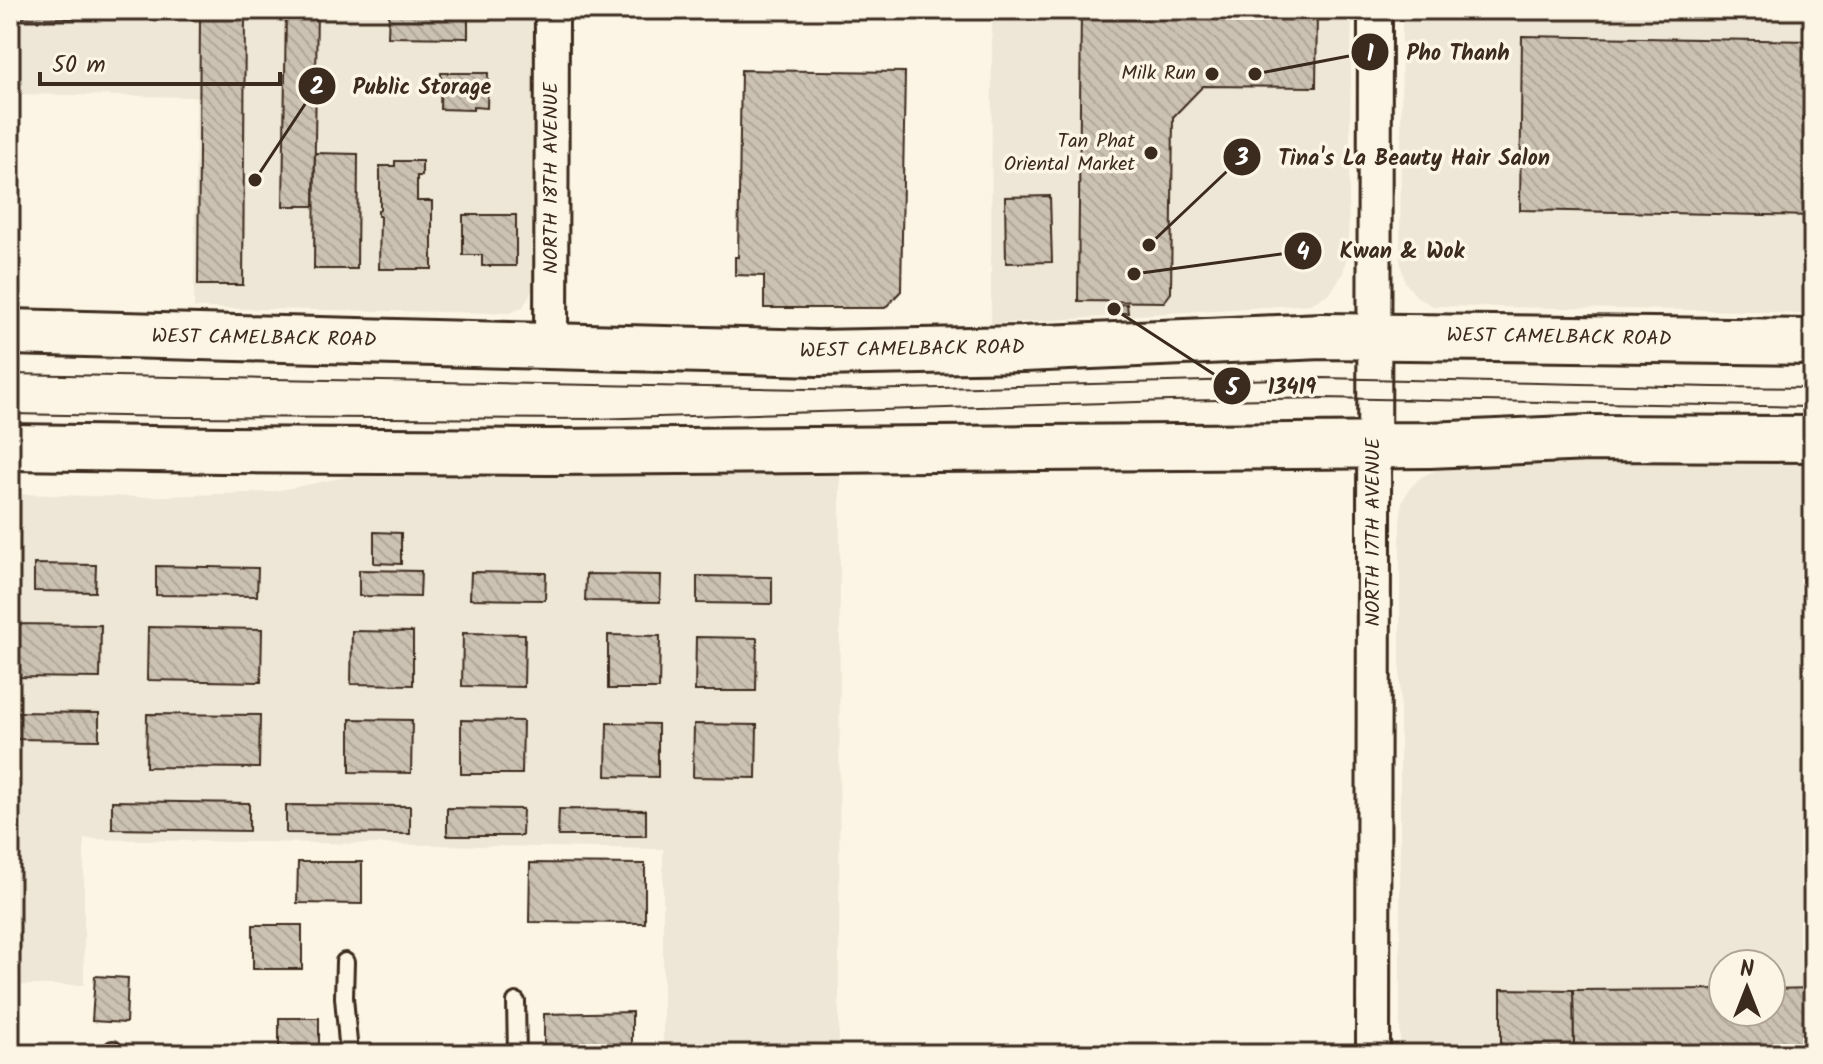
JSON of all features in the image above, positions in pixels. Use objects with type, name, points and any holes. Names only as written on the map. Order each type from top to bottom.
[{"type":"main road","name":"WEST CAMELBACK ROAD","points":[[10,332],[817,353],[1023,349],[1322,336],[1813,342]]},
{"type":"main road","points":[[10,447],[552,452],[1374,445],[1589,438],[1813,439]]},
{"type":"street","name":"NORTH 18TH AVENUE","points":[[551,346],[552,10]]},
{"type":"street","name":"NORTH 17TH AVENUE","points":[[1373,1054],[1375,10]]},
{"type":"lane","points":[[345,962],[344,997],[349,1054]]},
{"type":"lane","points":[[516,1002],[517,1054]]},
{"type":"shaded area","points":[[10,10],[538,10],[533,289],[523,307],[510,313],[194,308],[196,97],[10,94]]},
{"type":"shaded area","points":[[992,10],[1352,10],[1348,251],[1343,273],[1331,292],[1311,304],[991,324]]},
{"type":"shaded area","points":[[1402,10],[1813,10],[1813,315],[1754,311],[1433,306],[1416,296],[1405,282],[1400,261]]},
{"type":"shaded area","points":[[1677,460],[1813,462],[1813,1054],[1400,1054],[1400,524],[1402,502],[1410,488],[1421,477],[1445,466]]},
{"type":"shaded area","points":[[361,474],[840,475],[839,1054],[663,1054],[663,849],[84,839],[84,985],[10,985],[10,494],[141,497],[270,492]]},
{"type":"building","points":[[10,10],[195,10],[195,19],[10,18]]},
{"type":"building","points":[[286,10],[317,10],[314,206],[283,206]]},
{"type":"building","points":[[389,10],[468,10],[468,38],[388,37]]},
{"type":"building","points":[[1081,10],[1317,10],[1316,87],[1203,86],[1173,117],[1171,293],[1164,302],[1078,301]]},
{"type":"building","points":[[200,16],[245,16],[243,285],[198,285]]},
{"type":"building","points":[[1522,36],[1813,41],[1813,216],[1520,210]]},
{"type":"building","points":[[741,70],[905,72],[901,291],[885,308],[764,308],[764,276],[735,275],[735,257],[738,257]]},
{"type":"building","points":[[441,73],[488,73],[487,108],[440,109]]},
{"type":"building","points":[[315,153],[358,154],[357,269],[314,269]]},
{"type":"building","points":[[395,161],[422,161],[422,176],[417,176],[417,201],[432,201],[432,269],[379,269],[380,166],[395,166]]},
{"type":"building","points":[[1050,196],[1052,262],[1006,263],[1005,197]]},
{"type":"building","points":[[463,215],[516,215],[516,266],[482,266],[482,255],[463,255]]},
{"type":"building","points":[[1127,304],[1128,313],[1108,313],[1108,305]]},
{"type":"building","points":[[374,532],[401,533],[401,564],[374,563]]},
{"type":"building","points":[[34,564],[96,565],[95,592],[34,591]]},
{"type":"building","points":[[156,566],[258,568],[257,596],[156,595]]},
{"type":"building","points":[[359,570],[421,571],[420,597],[359,596]]},
{"type":"building","points":[[471,572],[546,573],[545,600],[470,599]]},
{"type":"building","points":[[586,574],[661,575],[660,602],[585,601]]},
{"type":"building","points":[[697,576],[772,577],[772,604],[697,603]]},
{"type":"building","points":[[10,624],[101,625],[100,678],[10,677]]},
{"type":"building","points":[[148,627],[262,629],[261,682],[147,680]]},
{"type":"building","points":[[352,631],[413,632],[413,685],[351,684]]},
{"type":"building","points":[[463,633],[525,634],[524,687],[462,686]]},
{"type":"building","points":[[608,635],[660,636],[659,689],[608,689]]},
{"type":"building","points":[[696,637],[757,638],[756,691],[695,691]]},
{"type":"building","points":[[10,712],[99,713],[99,740],[10,739]]},
{"type":"building","points":[[147,714],[260,715],[259,768],[146,767]]},
{"type":"building","points":[[350,719],[412,720],[411,773],[350,772]]},
{"type":"building","points":[[461,720],[523,721],[522,774],[461,774]]},
{"type":"building","points":[[607,723],[658,724],[658,777],[606,776]]},
{"type":"building","points":[[694,724],[757,725],[756,778],[693,777]]},
{"type":"building","points":[[112,801],[249,803],[249,831],[112,829]]},
{"type":"building","points":[[286,805],[410,806],[410,834],[286,833]]},
{"type":"building","points":[[447,808],[523,809],[522,836],[447,836]]},
{"type":"building","points":[[559,809],[646,810],[646,836],[558,836]]},
{"type":"building","points":[[298,862],[362,862],[362,904],[297,903]]},
{"type":"building","points":[[530,863],[645,864],[645,923],[529,922]]},
{"type":"building","points":[[253,925],[302,925],[302,969],[253,969]]},
{"type":"building","points":[[95,976],[128,978],[126,1023],[92,1021]]},
{"type":"building","points":[[1813,988],[1813,1054],[1574,1054],[1573,990],[1707,989],[1707,1028],[1787,1028],[1787,989]]},
{"type":"building","points":[[1501,989],[1573,990],[1574,1054],[1501,1054]]},
{"type":"building","points":[[632,1012],[632,1054],[544,1054],[544,1014]]},
{"type":"building","points":[[279,1018],[319,1018],[319,1054],[279,1054]]},
{"type":"tram line","points":[[10,374],[863,390],[1323,378],[1813,388]]},
{"type":"tram line","points":[[10,414],[593,419],[1323,398],[1813,407]]},
{"type":"place","name":"Milk Run","points":[[1212,74]]},
{"type":"place","name":"Pho Thanh","points":[[1255,74]]},
{"type":"place","name":"Tan Phat Oriental Market","points":[[1151,153]]},
{"type":"place","name":"Public Storage","points":[[255,180]]},
{"type":"place","name":"Tina's La Beauty Hair Salon","points":[[1149,245]]},
{"type":"place","name":"Kwan & Wok","points":[[1134,274]]},
{"type":"place","name":"13419","points":[[1114,309]]}]
